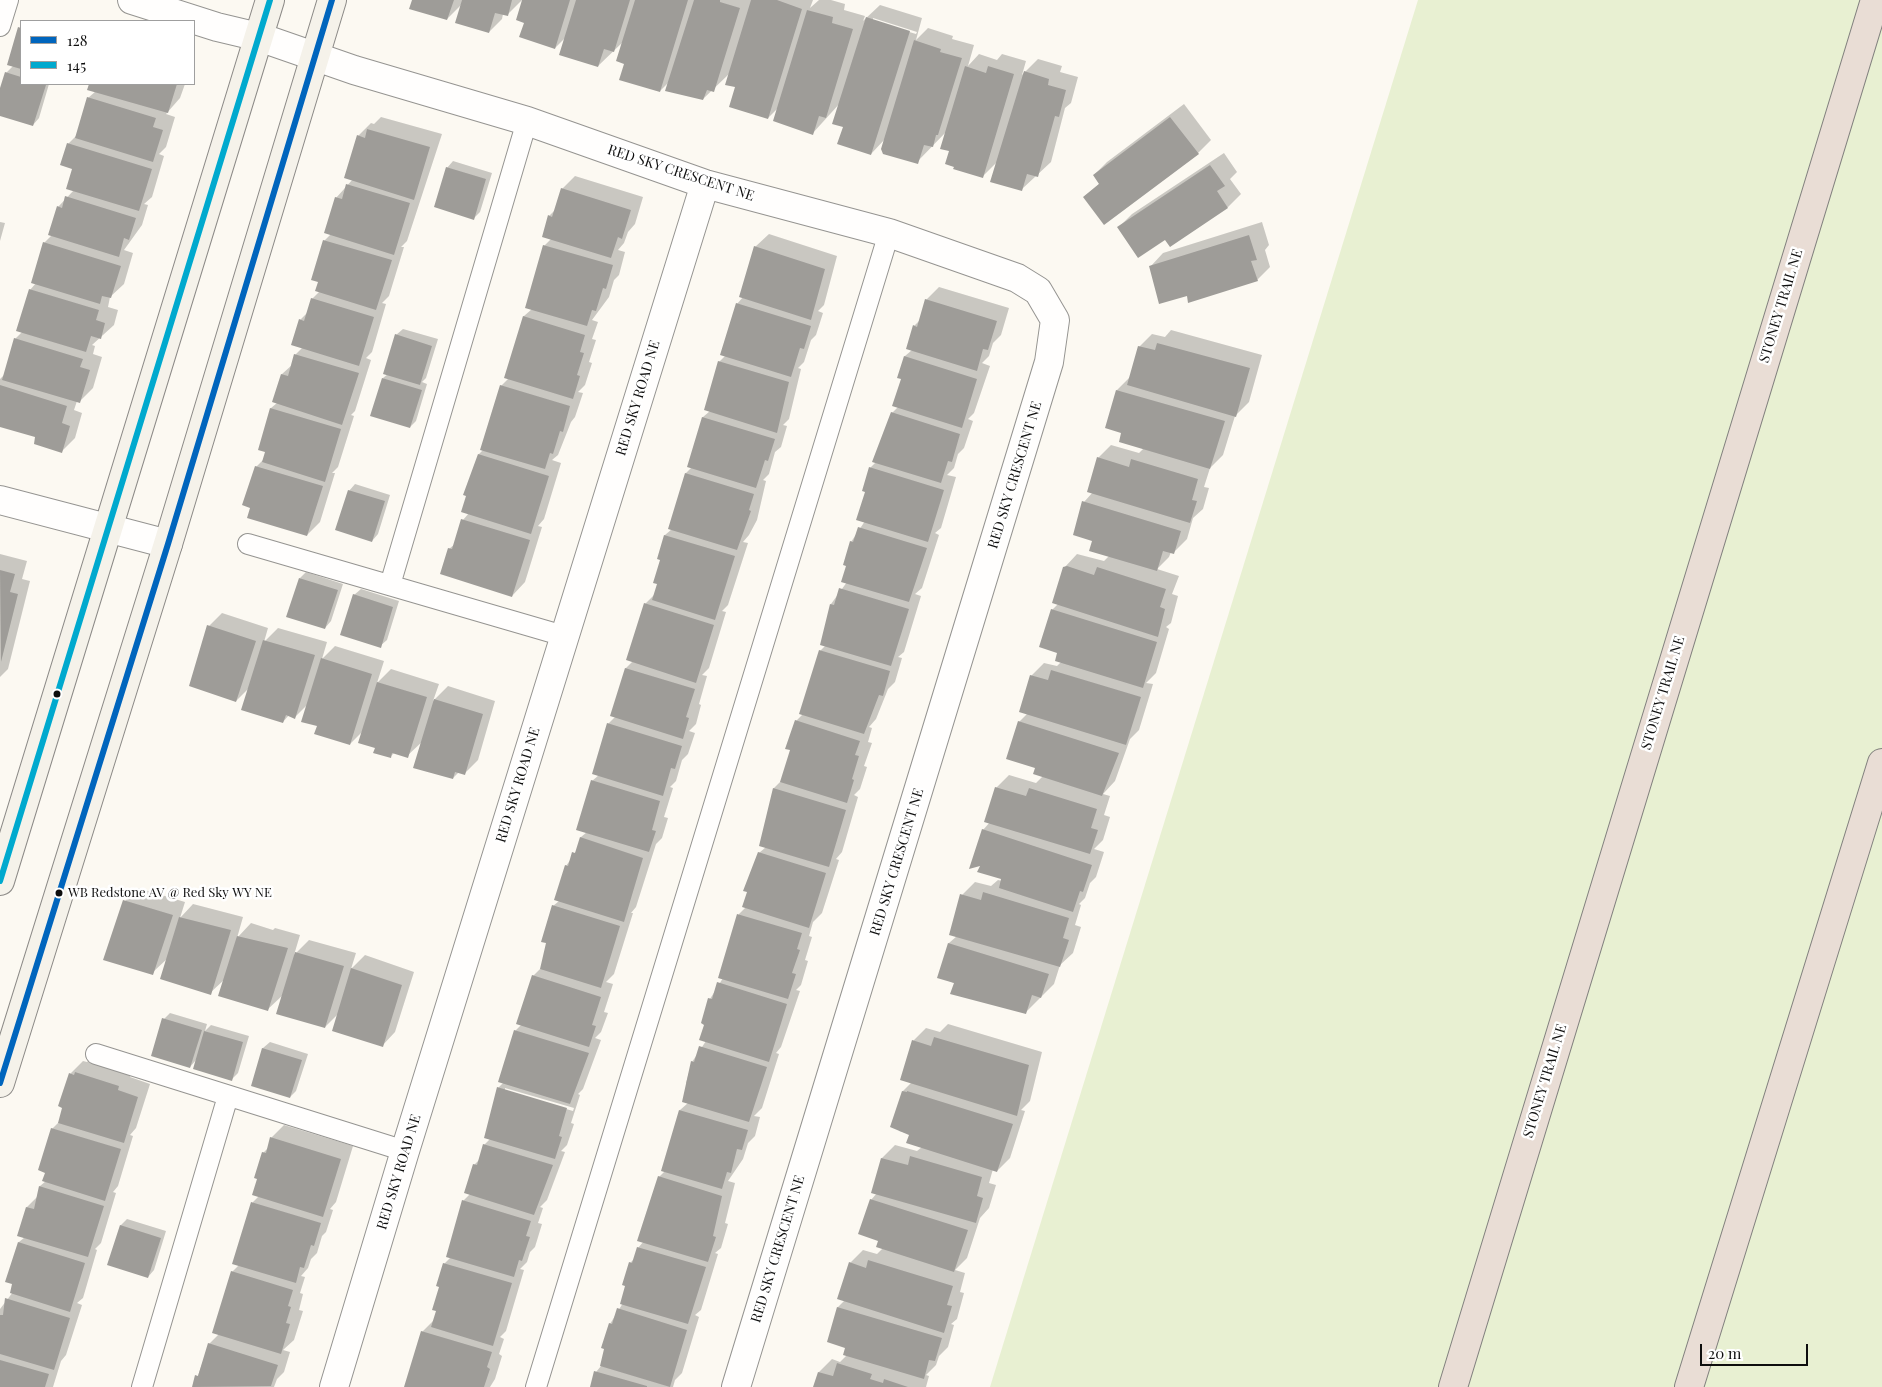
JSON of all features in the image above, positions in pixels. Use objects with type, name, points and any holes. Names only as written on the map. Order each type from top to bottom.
[{"type":"highway","name":"STONEY TRAIL NE","points":[[1453,1387],[1874,0]]},
{"type":"highway","points":[[1689,1387],[1882,763]]},
{"type":"highway","points":[[1844,887],[1882,785]]},
{"type":"street","name":"RED SKY CRESCENT NE","points":[[132,0],[217,27],[259,36],[316,57],[527,120],[705,184],[889,233],[1017,278],[1038,291],[1055,320],[1054,338],[1035,410],[736,1387]]},
{"type":"street","points":[[0,881],[270,0]]},
{"type":"street","points":[[0,1083],[168,544],[332,0]]},
{"type":"street","name":"RED SKY ROAD NE","points":[[334,1387],[404,1151],[705,184]]},
{"type":"street","points":[[0,500],[168,544]]},
{"type":"lane","points":[[0,26],[8,0]]},
{"type":"lane","points":[[390,585],[527,120]]},
{"type":"lane","points":[[536,1387],[889,233]]},
{"type":"lane","points":[[248,544],[564,636]]},
{"type":"lane","points":[[96,1054],[404,1151]]},
{"type":"lane","points":[[142,1387],[228,1096]]},
{"type":"green space","points":[[1418,0],[1882,0],[1882,1387],[990,1387]]},
{"type":"building","points":[[412,0],[454,0],[447,20],[409,9]]},
{"type":"building","points":[[462,0],[512,0],[508,16],[495,13],[489,33],[455,23]]},
{"type":"building","points":[[522,0],[570,0],[555,49],[519,37],[524,23],[516,20]]},
{"type":"building","points":[[576,0],[630,0],[614,52],[604,49],[598,67],[559,55]]},
{"type":"building","points":[[635,0],[688,0],[660,92],[619,80],[624,64],[616,61]]},
{"type":"building","points":[[694,0],[720,0],[720,2],[740,8],[714,92],[707,90],[703,100],[665,91]]},
{"type":"building","points":[[751,0],[777,0],[802,9],[768,119],[729,107],[735,87],[725,85]]},
{"type":"building","points":[[807,10],[833,17],[832,23],[853,29],[826,118],[819,116],[813,135],[773,121]]},
{"type":"building","points":[[866,17],[910,31],[871,155],[837,144],[843,127],[832,124]]},
{"type":"building","points":[[18,27],[20,28],[20,69],[7,65]]},
{"type":"building","points":[[914,40],[941,49],[940,52],[962,58],[938,135],[936,135],[933,147],[924,145],[918,164],[883,154],[881,149]]},
{"type":"building","points":[[965,66],[986,73],[988,66],[1014,74],[983,178],[953,169],[954,167],[945,164],[949,151],[940,149]]},
{"type":"building","points":[[1024,71],[1049,79],[1048,85],[1066,90],[1059,117],[1055,116],[1038,177],[1027,174],[1022,191],[990,182]]},
{"type":"building","points":[[5,72],[20,77],[20,85],[46,85],[33,126],[0,116],[0,88]]},
{"type":"building","points":[[89,85],[177,85],[168,113],[87,90]]},
{"type":"building","points":[[87,97],[156,118],[153,127],[163,130],[153,162],[75,138]]},
{"type":"building","points":[[1170,117],[1199,154],[1104,225],[1083,197],[1099,184],[1093,175]]},
{"type":"building","points":[[367,129],[430,147],[414,200],[344,178],[357,135],[365,138]]},
{"type":"building","points":[[67,143],[152,169],[139,211],[66,189],[72,169],[60,165]]},
{"type":"building","points":[[1210,165],[1225,186],[1217,191],[1228,208],[1170,247],[1165,240],[1138,258],[1117,227]]},
{"type":"building","points":[[446,167],[486,179],[474,220],[434,207]]},
{"type":"building","points":[[346,184],[410,203],[394,255],[324,233],[335,197],[342,199]]},
{"type":"building","points":[[561,188],[631,210],[622,239],[618,237],[611,258],[542,237],[548,215],[552,217]]},
{"type":"building","points":[[65,196],[136,218],[129,240],[124,238],[119,257],[48,235],[57,206],[62,208]]},
{"type":"building","points":[[1249,235],[1257,260],[1251,261],[1258,281],[1188,303],[1187,296],[1159,304],[1149,266]]},
{"type":"building","points":[[323,240],[392,260],[376,310],[315,291],[318,282],[311,280]]},
{"type":"building","points":[[43,242],[121,266],[111,298],[102,296],[100,304],[31,283]]},
{"type":"building","points":[[543,245],[613,265],[606,289],[603,288],[596,311],[592,310],[587,326],[525,308]]},
{"type":"building","points":[[754,246],[825,269],[811,320],[739,297]]},
{"type":"building","points":[[29,289],[99,310],[96,320],[105,323],[101,339],[91,336],[86,352],[16,331]]},
{"type":"building","points":[[311,298],[374,317],[359,366],[291,345],[299,319],[304,321]]},
{"type":"building","points":[[925,299],[997,321],[988,350],[983,349],[977,371],[906,349],[913,325],[917,327]]},
{"type":"building","points":[[736,303],[811,326],[804,349],[800,348],[791,377],[720,355]]},
{"type":"building","points":[[523,316],[585,335],[580,352],[584,353],[577,375],[580,376],[573,399],[504,378]]},
{"type":"building","points":[[395,334],[432,346],[420,385],[383,374]]},
{"type":"building","points":[[14,338],[83,359],[80,367],[90,370],[80,403],[2,380]]},
{"type":"building","points":[[1157,343],[1250,368],[1236,417],[1127,385],[1138,346],[1155,350]]},
{"type":"building","points":[[294,354],[359,373],[342,425],[272,402],[281,374],[288,376]]},
{"type":"building","points":[[904,356],[977,379],[962,428],[892,406],[901,379],[897,378]]},
{"type":"building","points":[[718,361],[789,382],[777,433],[704,410]]},
{"type":"building","points":[[382,378],[422,390],[410,428],[370,416]]},
{"type":"building","points":[[0,385],[67,406],[62,423],[70,426],[62,453],[34,444],[35,437],[0,427]]},
{"type":"building","points":[[500,385],[570,406],[563,432],[560,431],[553,454],[550,453],[545,469],[480,450]]},
{"type":"building","points":[[1116,390],[1225,421],[1210,469],[1119,442],[1121,433],[1105,428]]},
{"type":"building","points":[[270,408],[341,429],[325,482],[262,462],[265,452],[258,450]]},
{"type":"building","points":[[891,412],[960,434],[952,462],[948,461],[941,483],[872,462]]},
{"type":"building","points":[[702,417],[775,439],[768,461],[765,460],[756,488],[687,467]]},
{"type":"building","points":[[478,454],[549,476],[531,534],[461,512],[466,496],[463,495]]},
{"type":"building","points":[[1097,457],[1129,467],[1131,459],[1198,479],[1192,500],[1197,501],[1190,523],[1087,492]]},
{"type":"building","points":[[255,466],[323,486],[307,536],[247,518],[250,508],[242,505]]},
{"type":"building","points":[[869,467],[944,490],[928,542],[856,520],[865,492],[862,491]]},
{"type":"building","points":[[685,473],[754,494],[749,510],[751,511],[737,550],[668,529]]},
{"type":"building","points":[[348,490],[385,501],[372,542],[335,530]]},
{"type":"building","points":[[1082,501],[1181,531],[1174,554],[1163,551],[1157,571],[1089,551],[1092,541],[1073,535]]},
{"type":"building","points":[[461,519],[530,540],[512,597],[440,574],[448,548],[452,549]]},
{"type":"building","points":[[858,527],[927,548],[909,602],[841,582],[846,566],[843,565],[850,541],[853,542]]},
{"type":"building","points":[[664,535],[735,556],[715,620],[652,600],[657,584],[653,583],[660,560],[657,559]]},
{"type":"building","points":[[1067,566],[1094,575],[1097,567],[1166,589],[1160,607],[1165,609],[1158,637],[1052,603],[1063,567]]},
{"type":"building","points":[[0,570],[15,574],[10,592],[18,594],[1,662]]},
{"type":"building","points":[[299,578],[338,590],[325,629],[286,617]]},
{"type":"building","points":[[839,588],[909,609],[891,666],[820,645],[830,604],[834,605]]},
{"type":"building","points":[[353,594],[393,607],[381,648],[340,635]]},
{"type":"building","points":[[644,603],[714,625],[696,683],[626,660]]},
{"type":"building","points":[[1051,609],[1157,642],[1143,688],[1055,661],[1057,653],[1039,647]]},
{"type":"building","points":[[207,625],[256,641],[236,702],[189,686]]},
{"type":"building","points":[[263,640],[315,655],[295,719],[286,715],[283,723],[241,710]]},
{"type":"building","points":[[819,650],[890,671],[883,696],[879,695],[864,734],[799,714]]},
{"type":"building","points":[[321,658],[372,674],[350,745],[314,734],[317,726],[301,722]]},
{"type":"building","points":[[625,668],[695,689],[686,717],[689,718],[683,739],[610,716]]},
{"type":"building","points":[[1051,670],[1141,697],[1126,745],[1019,712],[1030,675],[1048,680]]},
{"type":"building","points":[[377,682],[427,697],[408,758],[392,753],[391,758],[373,753],[375,748],[358,743]]},
{"type":"building","points":[[434,699],[483,714],[465,775],[455,772],[453,779],[413,768]]},
{"type":"building","points":[[795,720],[860,741],[855,755],[859,756],[852,779],[854,780],[847,803],[780,782],[790,750],[785,749]]},
{"type":"building","points":[[1018,721],[1119,753],[1102,796],[1033,774],[1035,768],[1006,759]]},
{"type":"building","points":[[607,723],[682,746],[675,769],[671,768],[663,796],[592,774]]},
{"type":"building","points":[[591,780],[660,801],[652,830],[656,831],[649,852],[576,830]]},
{"type":"building","points":[[995,787],[1026,796],[1029,788],[1097,809],[1091,828],[1098,830],[1090,854],[984,822]]},
{"type":"building","points":[[773,788],[846,810],[829,867],[759,846]]},
{"type":"building","points":[[982,829],[1092,865],[1083,892],[1080,891],[1073,912],[999,888],[1001,879],[977,872],[980,866],[969,869]]},
{"type":"building","points":[[580,837],[643,858],[624,922],[554,900],[565,865],[568,866],[572,852],[575,853]]},
{"type":"building","points":[[758,852],[826,873],[809,928],[742,907],[747,892],[743,891]]},
{"type":"building","points":[[983,892],[1069,918],[1063,938],[1069,940],[1060,967],[949,935],[960,894],[981,900]]},
{"type":"building","points":[[123,900],[173,915],[153,975],[103,960]]},
{"type":"building","points":[[552,905],[620,926],[601,988],[540,969],[546,943],[541,942]]},
{"type":"building","points":[[737,914],[802,933],[797,949],[800,950],[792,973],[796,974],[788,999],[718,978]]},
{"type":"building","points":[[179,917],[231,930],[211,995],[160,979]]},
{"type":"building","points":[[237,936],[288,948],[268,1011],[218,996]]},
{"type":"building","points":[[948,943],[1049,974],[1041,998],[1032,995],[1026,1014],[950,994],[954,983],[937,978]]},
{"type":"building","points":[[295,952],[344,966],[325,1028],[276,1014]]},
{"type":"building","points":[[351,968],[402,985],[383,1047],[332,1031]]},
{"type":"building","points":[[532,975],[601,997],[592,1025],[596,1026],[589,1047],[516,1024]]},
{"type":"building","points":[[717,982],[787,1004],[769,1062],[699,1040],[704,1025],[701,1023],[708,998],[712,999]]},
{"type":"building","points":[[162,1018],[202,1030],[190,1068],[151,1056]]},
{"type":"building","points":[[514,1030],[589,1053],[570,1104],[498,1082]]},
{"type":"building","points":[[204,1031],[243,1042],[232,1081],[193,1069]]},
{"type":"building","points":[[934,1037],[1029,1065],[1017,1116],[900,1080],[912,1040],[931,1046]]},
{"type":"building","points":[[699,1046],[767,1067],[749,1122],[682,1102],[691,1061],[694,1062]]},
{"type":"building","points":[[262,1048],[302,1060],[290,1098],[251,1086]]},
{"type":"building","points":[[75,1072],[119,1086],[118,1090],[138,1097],[124,1143],[58,1123],[62,1108],[58,1106],[69,1073],[74,1075]]},
{"type":"building","points":[[497,1087],[567,1108],[559,1136],[562,1137],[555,1159],[484,1138]]},
{"type":"building","points":[[902,1091],[1013,1124],[997,1172],[906,1143],[909,1135],[890,1127]]},
{"type":"building","points":[[679,1110],[748,1130],[742,1150],[737,1149],[731,1173],[727,1172],[722,1189],[661,1171]]},
{"type":"building","points":[[51,1128],[121,1149],[105,1201],[42,1181],[45,1173],[38,1170]]},
{"type":"building","points":[[270,1137],[341,1159],[323,1217],[252,1195],[257,1179],[254,1178],[262,1152],[266,1153]]},
{"type":"building","points":[[483,1144],[553,1165],[534,1215],[464,1193],[473,1164],[477,1165]]},
{"type":"building","points":[[910,1156],[982,1177],[977,1196],[983,1198],[976,1223],[871,1193],[881,1158],[908,1165]]},
{"type":"building","points":[[658,1176],[722,1196],[713,1236],[716,1237],[708,1262],[637,1241]]},
{"type":"building","points":[[39,1186],[104,1206],[88,1257],[17,1236],[26,1207],[34,1209]]},
{"type":"building","points":[[870,1199],[968,1230],[954,1272],[876,1247],[878,1241],[858,1234]]},
{"type":"building","points":[[462,1200],[531,1221],[526,1236],[530,1237],[522,1261],[519,1260],[514,1277],[446,1257]]},
{"type":"building","points":[[251,1202],[321,1223],[314,1246],[311,1245],[304,1268],[300,1267],[296,1283],[232,1264]]},
{"type":"building","points":[[120,1225],[161,1238],[148,1278],[107,1265]]},
{"type":"building","points":[[18,1242],[85,1263],[70,1312],[10,1293],[12,1284],[5,1282]]},
{"type":"building","points":[[637,1247],[706,1267],[688,1324],[620,1304],[625,1286],[622,1285],[629,1262],[632,1263]]},
{"type":"building","points":[[868,1260],[953,1286],[947,1305],[952,1306],[944,1333],[837,1299],[849,1262],[866,1268]]},
{"type":"building","points":[[443,1263],[512,1283],[493,1346],[431,1327],[436,1311],[432,1310],[439,1287],[436,1286]]},
{"type":"building","points":[[231,1271],[293,1290],[288,1306],[291,1307],[286,1323],[290,1324],[281,1354],[212,1333]]},
{"type":"building","points":[[5,1298],[70,1318],[54,1370],[0,1354],[0,1315],[3,1315]]},
{"type":"building","points":[[837,1307],[942,1338],[935,1361],[929,1360],[924,1379],[843,1355],[845,1348],[827,1342]]},
{"type":"building","points":[[617,1308],[687,1330],[670,1387],[600,1366],[604,1349],[601,1348],[609,1323],[612,1324]]},
{"type":"building","points":[[421,1331],[492,1352],[487,1367],[490,1369],[484,1387],[404,1387]]},
{"type":"building","points":[[208,1343],[278,1365],[271,1386],[192,1387],[195,1375],[198,1376]]},
{"type":"building","points":[[0,1360],[49,1374],[45,1387],[0,1387]]},
{"type":"building","points":[[837,1363],[872,1374],[870,1379],[883,1383],[884,1379],[908,1387],[813,1387],[818,1372],[833,1376]]},
{"type":"building","points":[[594,1371],[647,1386],[647,1387],[590,1387]]},
{"type":"transit line","name":"145","points":[[0,881],[270,0]]},
{"type":"transit line","name":"128","points":[[0,1083],[168,544],[332,0]]},
{"type":"place","name":"WB Redstone AV @ Red Sky WY NE","points":[[59,893]]}]
